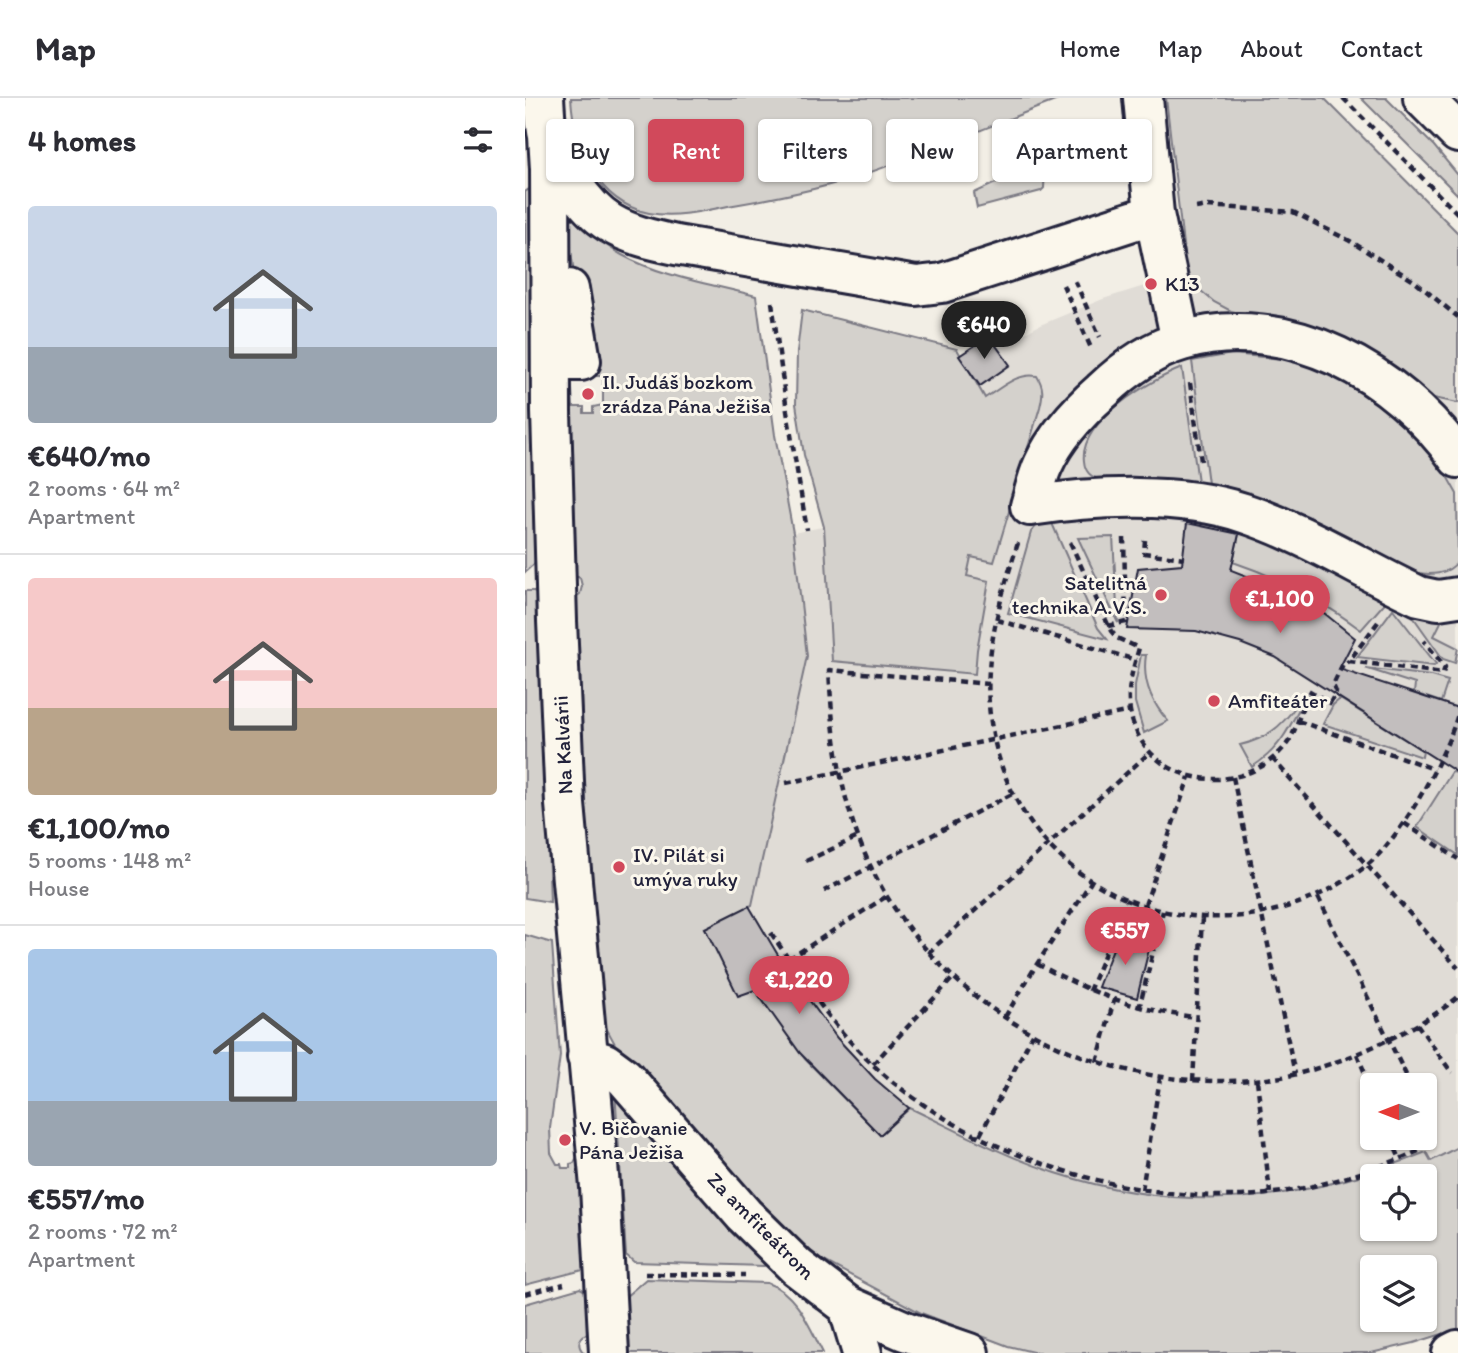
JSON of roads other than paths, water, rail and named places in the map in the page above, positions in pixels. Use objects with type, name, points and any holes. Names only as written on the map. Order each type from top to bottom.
[{"type":"street","points":[[544,98],[546,120]]},
{"type":"street","points":[[1143,98],[1154,214],[1181,341]]},
{"type":"street","points":[[1423,98],[1458,133]]},
{"type":"street","name":"Na Kalvárii","points":[[549,182],[557,621],[565,804],[600,1187],[609,1353]]},
{"type":"street","points":[[572,182],[594,212],[610,223],[642,237],[916,286],[942,283],[1154,214]]},
{"type":"street","points":[[1458,458],[1417,410],[1387,384],[1366,371],[1326,352],[1293,341],[1245,334],[1212,334],[1181,341],[1154,352],[1113,381],[1078,413],[1042,466],[1041,504],[1123,498],[1208,505],[1241,512],[1269,522],[1419,596],[1438,600],[1458,597]]},
{"type":"street","name":"Za amfiteátrom","points":[[587,1057],[605,1063],[624,1077],[744,1215],[797,1267],[848,1306],[905,1331],[969,1353]]},
{"type":"street","points":[[848,1306],[862,1353]]},
{"type":"street","points":[[1451,1353],[1458,1350]]},
{"type":"place","name":"K13","points":[[1151,284]]},
{"type":"place","name":"II. Judáš bozkom zrádza Pána Ježiša","points":[[588,394]]},
{"type":"place","name":"Satelitná technika A.V.S.","points":[[1161,595]]},
{"type":"place","name":"Amfiteáter","points":[[1214,701]]},
{"type":"place","name":"IV. Pilát si umýva ruky","points":[[619,867]]},
{"type":"place","name":"V. Bičovanie Pána Ježiša","points":[[565,1140]]}]
